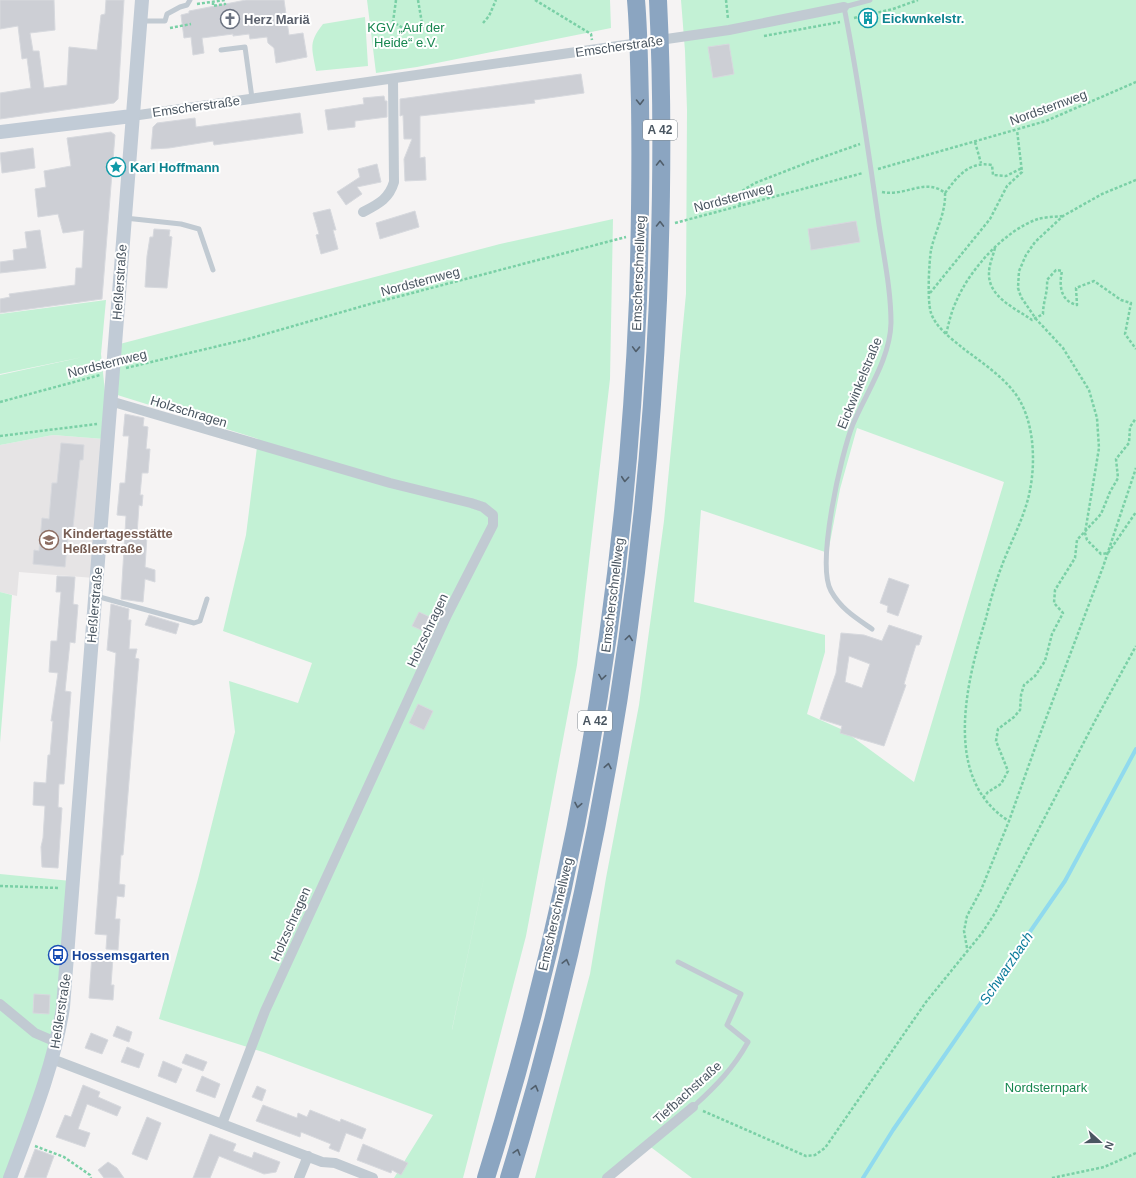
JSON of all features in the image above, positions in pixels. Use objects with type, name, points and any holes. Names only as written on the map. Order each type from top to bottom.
[{"type":"highway","name":"Emscherschnellweg","points":[[486,1178],[528,1029],[558,905],[595,724],[612,611],[634,386],[640,254],[639,63],[636,0]]},
{"type":"highway","name":"Emscherschnellweg","points":[[509,1178],[533,1095],[579,910],[615,727],[632,613],[654,386],[660,246],[660,57],[658,0]]},
{"type":"street","name":"Heßlerstraße","points":[[10,1178],[24,1142],[52,1059],[63,1007],[94,596],[142,0]]},
{"type":"street","name":"Emscherstraße","points":[[0,132],[132,116],[252,98],[393,80],[729,30],[844,7]]},
{"type":"street","points":[[363,212],[386,197],[394,182],[393,80]]},
{"type":"street","name":"Holzschragen","points":[[110,399],[330,466],[471,503],[483,507],[493,515],[494,520],[490,531],[447,615],[265,1011],[222,1124]]},
{"type":"street","points":[[0,1004],[35,1032],[56,1042]]},
{"type":"street","points":[[52,1059],[322,1162],[335,1163],[373,1178]]},
{"type":"street","name":"Tiefbachstraße","points":[[607,1178],[693,1107]]},
{"type":"street","points":[[299,1178],[308,1156]]},
{"type":"lane","points":[[141,21],[165,21],[167,14],[180,7],[187,6],[190,0]]},
{"type":"lane","points":[[844,7],[870,0]]},
{"type":"lane","name":"Eickwinkelstraße","points":[[844,7],[868,142],[890,309],[890,338],[883,360],[853,424],[848,440],[827,532],[825,555],[830,590],[847,612],[872,629]]},
{"type":"lane","points":[[221,50],[245,47],[252,98]]},
{"type":"lane","points":[[124,218],[181,224],[199,229],[213,270]]},
{"type":"lane","points":[[94,596],[194,623],[200,620],[207,599]]},
{"type":"lane","name":"Tiefbachstraße","points":[[678,962],[741,994],[727,1025],[748,1042],[735,1064],[720,1083],[693,1107]]},
{"type":"path","points":[[187,6],[225,0]]},
{"type":"path","points":[[396,0],[393,22],[408,31]]},
{"type":"path","points":[[418,0],[423,29]]},
{"type":"path","points":[[483,23],[489,16],[496,0]]},
{"type":"path","points":[[536,0],[591,34],[594,50]]},
{"type":"path","points":[[726,0],[729,30]]},
{"type":"path","points":[[212,2],[213,6],[225,5]]},
{"type":"path","points":[[175,27],[191,24]]},
{"type":"path","name":"Nordsternweg","points":[[894,164],[1017,130],[1076,108],[1136,82]]},
{"type":"path","points":[[930,293],[990,219],[1007,186],[1019,177],[1022,172],[1023,168],[1017,130]]},
{"type":"path","points":[[740,205],[739,199],[742,191],[755,183],[809,162],[868,142]]},
{"type":"path","points":[[975,142],[981,163]]},
{"type":"path","points":[[1009,821],[997,814],[983,798],[974,781],[966,748],[964,726],[966,702],[979,641],[1000,570],[1030,491],[1033,469],[1032,446],[1028,422],[1022,403],[1014,392],[986,366],[946,334],[931,313],[930,293],[931,250],[945,203],[945,193],[955,180],[969,168],[981,163],[992,166],[993,175],[1006,176],[1023,168]]},
{"type":"path","name":"Nordsternweg","points":[[672,224],[846,178]]},
{"type":"path","points":[[1136,180],[1102,194],[1063,216],[1035,242],[1026,255],[1019,271],[1018,288],[1036,319],[1063,348],[1071,360],[1089,390],[1097,418],[1099,448],[1085,533],[1087,540],[1095,550],[1101,554],[1108,553],[1136,512]]},
{"type":"path","points":[[874,190],[887,193],[899,193],[930,185],[939,188],[945,193]]},
{"type":"path","points":[[946,334],[956,302],[965,284],[995,248],[1013,231],[1038,219],[1063,216]]},
{"type":"path","name":"Nordsternweg","points":[[119,370],[248,339],[370,304],[627,237]]},
{"type":"path","points":[[995,248],[989,273],[991,287],[1001,300],[1032,320],[1043,314],[1043,305],[1048,292],[1048,280],[1056,270],[1062,271],[1059,284],[1070,304],[1077,305],[1076,288],[1094,281],[1121,300],[1131,304],[1126,334],[1136,349]]},
{"type":"path","name":"Nordsternweg","points":[[0,402],[104,374]]},
{"type":"path","points":[[983,798],[988,792],[1001,784],[1008,771],[996,741],[998,729],[1014,717],[1020,710],[1021,695],[1024,685],[1035,676],[1045,661],[1052,634],[1063,613],[1054,602],[1055,590],[1075,558],[1077,540],[1101,514],[1110,492],[1118,478],[1116,459],[1129,443],[1130,427],[1136,418]]},
{"type":"path","points":[[0,436],[76,425],[108,424]]},
{"type":"path","points":[[968,948],[964,931],[966,916],[981,890],[1009,821],[1036,744],[1108,553],[1136,468]]},
{"type":"path","points":[[693,1107],[793,1152],[806,1156],[815,1155],[825,1148],[920,1010],[982,932],[995,913],[1096,719],[1136,646]]},
{"type":"path","points":[[0,886],[72,889]]},
{"type":"path","points":[[24,1142],[64,1156],[90,1175],[90,1178]]},
{"type":"path","points":[[1052,1178],[1104,1167],[1136,1153]]},
{"type":"shaded area","name":"Kindertagesstätte Heßlerstraße","points":[[53,435],[104,439],[94,578],[19,572],[17,596],[0,592],[0,445]]},
{"type":"green space","name":"KGV „Auf der Heide“ e.V.","points":[[367,0],[610,0],[611,28],[417,67],[376,73]]},
{"type":"green space","name":"Nordsternpark","points":[[681,0],[1136,0],[1136,1178],[692,1178],[648,1145],[605,1178],[535,1178],[590,974],[606,878],[639,705],[664,521],[686,294],[687,110],[685,51]],"holes":[[[857,428],[1004,482],[914,782],[843,730],[807,714],[825,652],[825,635],[694,602],[701,510],[828,553],[840,489]]]},
{"type":"green space","points":[[365,17],[368,66],[316,71],[312,46],[315,36],[323,24]]},
{"type":"green space","points":[[613,219],[610,379],[577,665],[526,936],[463,1178],[394,1178],[433,1115],[263,1052],[159,1019],[198,879],[235,732],[229,681],[298,703],[312,663],[223,631],[246,535],[258,439],[111,393],[116,345],[500,244]],"holes":[[[488,859],[452,1030],[452,1029]]]},
{"type":"green space","points":[[106,300],[101,354],[106,401],[104,439],[53,435],[0,445],[0,375],[83,357],[0,374],[0,314]]},
{"type":"green space","points":[[0,592],[12,595],[0,743]]},
{"type":"green space","points":[[0,874],[71,881],[56,1041],[35,1031],[0,1002]]},
{"type":"green space","points":[[0,1005],[55,1043],[9,1178],[0,1178]]},
{"type":"building","points":[[0,0],[54,0],[55,30],[30,33],[33,51],[39,51],[44,88],[67,85],[69,47],[97,50],[101,15],[105,14],[106,0],[124,0],[118,99],[114,103],[0,119],[0,93],[31,88],[27,58],[22,59],[18,26],[0,29]]},
{"type":"building","points":[[246,0],[284,0],[289,35],[303,33],[307,57],[276,63],[274,48],[268,43],[267,37],[250,39],[249,34],[233,36],[233,34],[202,38],[204,53],[193,55],[191,37],[184,38],[181,15],[189,13],[189,11]]},
{"type":"building","points":[[729,44],[734,74],[713,78],[708,47]]},
{"type":"building","points":[[581,74],[584,93],[534,100],[535,103],[420,116],[420,158],[425,157],[426,180],[405,181],[404,159],[412,139],[404,139],[403,115],[400,116],[400,99]]},
{"type":"building","points":[[384,96],[385,101],[387,101],[387,117],[355,121],[355,127],[328,130],[325,110],[364,104],[363,98]]},
{"type":"building","points":[[300,113],[303,133],[214,145],[213,141],[169,148],[151,149],[153,127],[157,123],[195,118],[196,127]]},
{"type":"building","points":[[111,132],[115,135],[102,299],[0,313],[0,299],[10,297],[9,294],[75,285],[76,268],[82,268],[84,230],[63,233],[58,214],[38,217],[35,189],[46,187],[44,171],[71,166],[67,138]]},
{"type":"building","points":[[33,148],[35,168],[2,173],[0,153]]},
{"type":"building","points":[[377,164],[381,182],[357,187],[362,194],[346,205],[337,192],[360,177],[358,169]]},
{"type":"building","points":[[330,209],[336,230],[333,230],[338,249],[321,254],[316,235],[319,234],[313,213]]},
{"type":"building","points":[[415,211],[419,227],[380,239],[376,223]]},
{"type":"building","points":[[856,221],[860,242],[811,250],[808,229]]},
{"type":"building","points":[[154,229],[170,230],[169,236],[172,237],[167,288],[145,287],[147,256],[150,237],[153,237]]},
{"type":"building","points":[[40,230],[46,268],[0,273],[0,262],[14,260],[13,250],[27,248],[25,232]]},
{"type":"building","points":[[125,414],[144,418],[143,426],[148,427],[146,449],[150,449],[148,473],[142,473],[140,495],[143,495],[142,506],[139,505],[137,535],[147,536],[145,567],[155,570],[155,582],[145,579],[143,602],[121,599],[126,516],[117,515],[120,483],[125,483],[129,436],[123,436]]},
{"type":"building","points":[[61,443],[84,445],[83,460],[80,460],[72,537],[68,537],[65,567],[33,564],[34,550],[39,551],[42,518],[49,519],[52,483],[57,483]]},
{"type":"building","points":[[57,576],[75,577],[73,604],[78,605],[75,643],[70,642],[65,691],[71,692],[64,784],[59,784],[58,807],[62,808],[58,868],[42,867],[41,847],[45,806],[33,805],[34,782],[46,783],[48,755],[50,755],[53,721],[51,721],[58,673],[49,672],[51,641],[57,641],[61,592],[56,592]]},
{"type":"building","points":[[889,578],[909,585],[898,616],[887,612],[888,606],[880,603]]},
{"type":"building","points":[[111,604],[129,609],[128,620],[131,620],[129,649],[137,649],[135,658],[139,659],[123,855],[121,855],[119,884],[125,885],[124,897],[117,896],[115,919],[120,919],[118,950],[106,949],[107,935],[95,934],[116,653],[107,650]]},
{"type":"building","points":[[419,612],[434,619],[428,633],[412,626]]},
{"type":"building","points":[[149,615],[179,624],[176,634],[145,625]]},
{"type":"building","points":[[889,625],[922,636],[919,645],[916,645],[904,684],[906,685],[884,746],[840,733],[842,726],[820,719],[836,673],[841,633],[864,635],[882,641]],"holes":[[[849,656],[870,664],[862,688],[845,682]]]},
{"type":"building","points":[[418,704],[433,711],[424,730],[409,723]]},
{"type":"building","points":[[92,955],[113,957],[111,985],[114,985],[113,1000],[89,998]]},
{"type":"building","points":[[34,994],[50,995],[49,1014],[33,1013]]},
{"type":"building","points":[[117,1026],[132,1032],[129,1042],[113,1036]]},
{"type":"building","points":[[91,1033],[108,1040],[102,1054],[85,1048]]},
{"type":"building","points":[[127,1047],[144,1054],[139,1068],[121,1062]]},
{"type":"building","points":[[186,1054],[207,1062],[203,1071],[182,1063]]},
{"type":"building","points":[[163,1061],[182,1069],[176,1083],[158,1076]]},
{"type":"building","points":[[202,1076],[220,1084],[215,1098],[196,1091]]},
{"type":"building","points":[[83,1085],[100,1092],[98,1097],[121,1107],[117,1116],[87,1104],[78,1129],[90,1133],[85,1147],[56,1137],[65,1115],[71,1117]]},
{"type":"building","points":[[257,1086],[266,1090],[262,1101],[252,1097]]},
{"type":"building","points":[[263,1105],[297,1118],[298,1113],[307,1117],[310,1110],[340,1122],[341,1119],[366,1129],[362,1139],[346,1133],[339,1152],[329,1148],[331,1144],[301,1132],[300,1137],[256,1121]]},
{"type":"building","points":[[147,1117],[161,1123],[147,1160],[132,1154]]},
{"type":"building","points":[[210,1134],[236,1144],[233,1151],[252,1158],[254,1152],[280,1162],[276,1172],[264,1174],[219,1156],[210,1178],[193,1178]]},
{"type":"building","points":[[363,1144],[408,1163],[401,1175],[392,1170],[391,1173],[357,1160]]},
{"type":"building","points":[[35,1149],[54,1156],[46,1178],[24,1178]]},
{"type":"building","points":[[108,1162],[117,1168],[124,1178],[104,1178],[98,1170]]},
{"type":"waterway","name":"Schwarzbach","points":[[863,1178],[893,1130],[1065,881],[1136,749]]},
{"type":"place","name":"Eickwnkelstr.","points":[[868,18]]},
{"type":"place","name":"Herz Mariä","points":[[230,19]]},
{"type":"place","name":"Karl Hoffmann","points":[[116,167]]},
{"type":"place","name":"Kindertagesstätte Heßlerstraße","points":[[49,540]]},
{"type":"place","name":"Hossemsgarten","points":[[58,955]]}]
